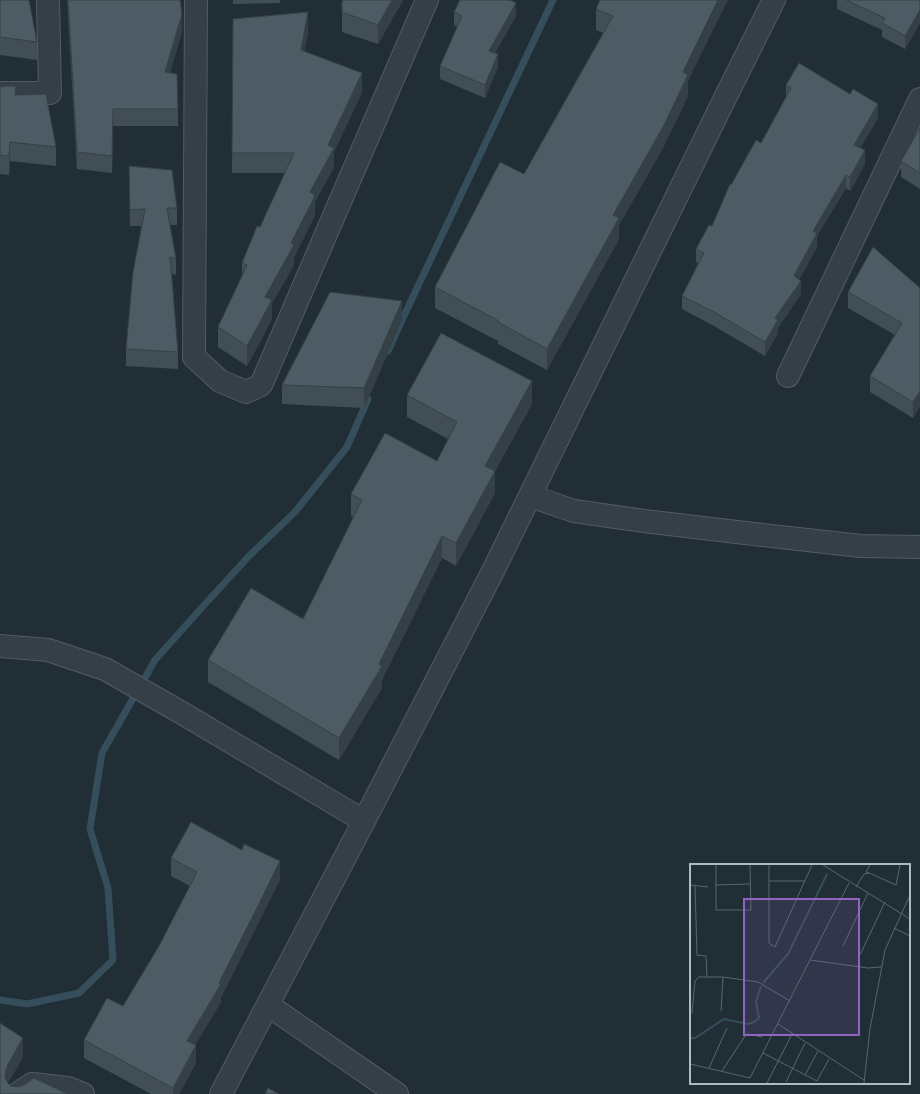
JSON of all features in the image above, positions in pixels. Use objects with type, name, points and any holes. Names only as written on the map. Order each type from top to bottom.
[{"type":"street","points":[[0,93],[50,93],[48,0]]},
{"type":"street","points":[[196,0],[194,357],[220,381],[246,392],[261,385],[427,0]]},
{"type":"street","points":[[221,1094],[493,571],[774,0]]},
{"type":"street","points":[[788,376],[920,99]]},
{"type":"street","points":[[530,496],[574,511],[644,521],[762,536],[861,546],[920,547]]},
{"type":"street","points":[[0,646],[48,650],[105,669],[364,821]]},
{"type":"street","points":[[268,1005],[387,1091]]},
{"type":"street","points":[[17,1094],[32,1084],[68,1088],[83,1094]]},
{"type":"building","points":[[0,0],[29,0],[37,42],[0,37]]},
{"type":"building","points":[[68,0],[180,0],[182,14],[165,72],[177,74],[178,109],[113,109],[112,156],[77,152]]},
{"type":"building","points":[[343,0],[392,0],[378,25],[342,12]]},
{"type":"building","points":[[460,0],[510,0],[516,3],[489,51],[498,54],[485,85],[440,66],[462,16],[454,12]]},
{"type":"building","points":[[600,0],[718,0],[683,72],[688,75],[663,127],[613,215],[619,218],[547,349],[498,322],[499,321],[435,287],[500,162],[524,174],[613,16],[596,9]]},
{"type":"building","points":[[846,0],[920,0],[920,10],[905,36],[882,23],[885,18]]},
{"type":"building","points":[[308,12],[301,50],[362,73],[328,145],[334,148],[310,192],[315,196],[291,243],[294,245],[265,297],[272,300],[247,346],[218,327],[247,265],[242,263],[257,226],[260,227],[294,153],[232,153],[233,19]]},
{"type":"building","points":[[799,63],[850,94],[853,89],[878,104],[854,145],[865,150],[850,177],[846,175],[813,231],[817,233],[794,276],[801,281],[775,318],[778,320],[765,342],[714,312],[682,296],[704,253],[696,249],[709,225],[712,226],[730,184],[731,185],[756,140],[761,143],[791,88],[786,85]]},
{"type":"building","points":[[16,86],[15,95],[46,94],[56,147],[10,142],[9,156],[0,155],[0,87]]},
{"type":"building","points":[[920,128],[920,173],[901,161]]},
{"type":"building","points":[[129,166],[172,170],[177,208],[167,208],[176,259],[170,257],[178,352],[126,349],[133,272],[145,209],[130,210]]},
{"type":"building","points":[[873,247],[920,288],[920,391],[913,402],[870,376],[902,323],[848,292]]},
{"type":"building","points":[[330,292],[402,301],[364,388],[282,385]]},
{"type":"building","points":[[441,333],[532,381],[485,466],[495,471],[456,543],[442,536],[379,664],[382,666],[339,738],[208,660],[251,588],[303,619],[362,500],[351,494],[385,433],[437,461],[457,422],[407,395]]},
{"type":"building","points":[[191,822],[242,850],[244,844],[280,861],[219,983],[221,984],[187,1041],[196,1045],[173,1088],[84,1040],[107,998],[123,1006],[159,946],[197,872],[171,858]]},
{"type":"building","points":[[0,1023],[23,1038],[7,1066],[5,1076],[7,1082],[11,1086],[18,1087],[34,1078],[68,1094],[0,1094]]},
{"type":"building","points":[[268,1088],[279,1094],[265,1094]]},
{"type":"waterway","points":[[388,351],[553,0]]},
{"type":"waterway","points":[[0,1000],[27,1004],[79,993],[113,960],[108,888],[90,829],[102,753],[155,660],[249,556],[295,512],[347,447],[368,399]]}]
